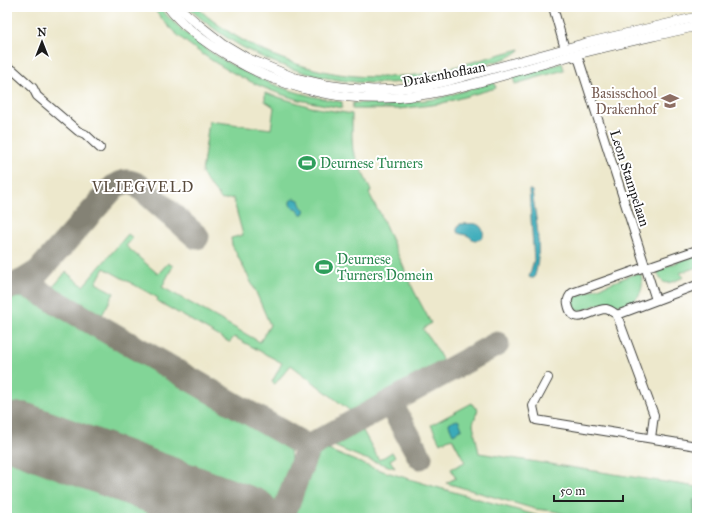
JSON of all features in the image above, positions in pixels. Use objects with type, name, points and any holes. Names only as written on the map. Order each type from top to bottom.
[{"type":"street","name":"Drakenhoflaan","points":[[168,7],[172,13],[193,32],[214,48],[244,65],[268,76],[293,86],[322,93],[349,97],[374,98],[401,97],[438,92],[500,77],[572,56],[697,26]]},
{"type":"street","name":"Drakenhoflaan","points":[[178,7],[222,43],[247,58],[295,78],[326,85],[349,88],[396,89],[425,86],[451,80],[586,43],[697,17]]},
{"type":"street","points":[[553,7],[564,49],[572,56]]},
{"type":"street","name":"Leon Stampelaan","points":[[572,56],[579,60],[656,300]]},
{"type":"street","points":[[7,68],[13,70],[33,88],[37,96],[78,131],[85,134],[100,148]]},
{"type":"street","points":[[651,438],[654,415],[617,315],[610,310],[602,309],[584,316],[575,316],[572,314],[568,300],[572,293],[697,250]]},
{"type":"street","points":[[617,315],[697,284]]},
{"type":"street","points":[[548,378],[533,406],[536,420],[697,446]]},
{"type":"green space","points":[[152,7],[159,7],[189,36],[202,46],[243,71],[257,78],[298,93],[342,102],[342,108],[299,100],[282,95],[248,81],[200,53],[172,30]]},
{"type":"green space","points":[[188,7],[197,7],[225,30],[281,59],[340,74],[381,77],[418,75],[448,69],[520,50],[502,60],[431,78],[392,83],[356,82],[303,72],[278,64],[253,53],[230,40]]},
{"type":"green space","points":[[562,63],[564,70],[515,84],[513,77]]},
{"type":"green space","points":[[494,82],[496,88],[439,104],[399,109],[352,109],[353,103],[399,103],[436,99]]},
{"type":"green space","name":"Deurnese Turners Domein","points":[[265,93],[311,107],[352,114],[353,151],[371,191],[369,193],[379,211],[414,291],[431,323],[423,329],[444,363],[353,413],[291,365],[275,384],[272,382],[282,363],[234,337],[229,342],[157,301],[158,298],[104,268],[96,283],[114,293],[101,317],[51,289],[66,272],[83,286],[128,234],[133,238],[126,246],[158,274],[168,263],[173,266],[162,287],[260,342],[270,325],[255,290],[232,245],[231,238],[243,235],[233,198],[222,200],[202,173],[209,121],[271,129],[274,107],[265,101]]},
{"type":"green space","points":[[697,255],[697,267],[680,273],[684,277],[667,283],[661,280],[657,270]]},
{"type":"green space","points":[[637,273],[641,275],[642,286],[639,295],[632,302],[619,305],[600,304],[579,310],[576,310],[573,306],[573,300],[575,297]]},
{"type":"green space","points":[[7,298],[26,298],[38,303],[284,441],[290,450],[291,459],[271,518],[7,518]]},
{"type":"green space","points":[[472,403],[474,407],[478,409],[473,424],[479,453],[697,487],[697,518],[581,518],[553,511],[535,509],[446,483],[456,478],[451,469],[465,462],[452,438],[440,443],[431,425]]},
{"type":"green space","points":[[362,429],[379,460],[392,452],[395,457],[390,460],[395,468],[363,458],[331,445]]},
{"type":"green space","points":[[328,450],[373,468],[546,518],[293,518],[312,465],[321,453]]},
{"type":"green space","points":[[697,499],[697,518],[695,518],[693,500]]},
{"type":"water","points":[[529,190],[532,191],[538,235],[538,258],[534,278],[529,277],[534,260]]},
{"type":"water","points":[[294,198],[299,200],[301,206],[305,210],[303,214],[300,214],[298,209],[293,208],[290,205],[290,201]]},
{"type":"water","points":[[460,224],[479,225],[483,232],[482,237],[476,240],[458,233],[457,229]]},
{"type":"water","points":[[457,420],[459,421],[462,429],[453,434],[449,423]]},
{"type":"taxiway","points":[[8,288],[38,272],[114,187],[124,182],[129,182],[139,186],[197,237]]},
{"type":"taxiway","points":[[13,286],[24,285],[34,289],[308,447]]},
{"type":"taxiway","points":[[282,518],[308,447],[497,344]]},
{"type":"taxiway","points":[[390,403],[420,457]]},
{"type":"runway","points":[[21,433],[250,518]]},
{"type":"place","name":"Basisschool Drakenhof","points":[[670,101]]},
{"type":"place","name":"Deurnese Turners","points":[[307,163]]},
{"type":"place","name":"Deurnese Turners Domein","points":[[324,267]]},
{"type":"district","name":"VLIEGVELD","points":[[143,187]]}]
